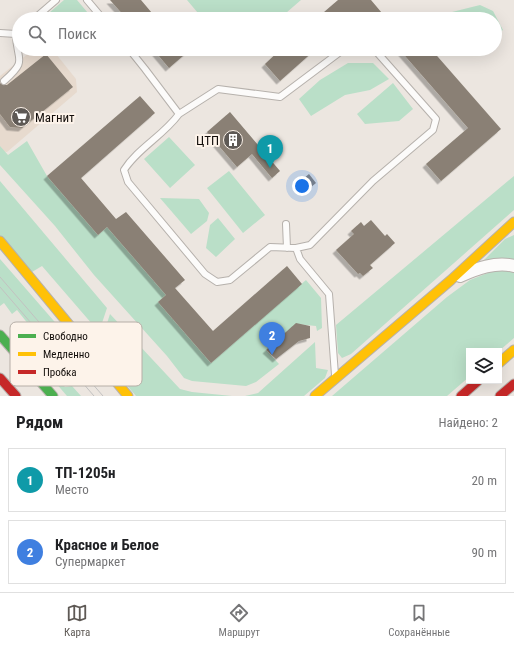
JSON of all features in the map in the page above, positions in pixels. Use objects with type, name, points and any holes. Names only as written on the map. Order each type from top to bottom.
[{"type":"street","points":[[315,396],[336,380],[451,280],[513,223]]},
{"type":"street","points":[[0,241],[67,322]]},
{"type":"street","points":[[451,280],[474,270],[496,264],[514,266]]},
{"type":"street","points":[[0,335],[10,347]]},
{"type":"street","points":[[502,360],[514,350]]},
{"type":"street","points":[[0,378],[16,396]]},
{"type":"street","points":[[461,396],[475,384]]},
{"type":"street","points":[[500,396],[514,384]]},
{"type":"street","points":[[44,386],[53,396]]},
{"type":"street","points":[[120,386],[128,396]]},
{"type":"lane","points":[[42,12],[56,0]]},
{"type":"lane","points":[[86,0],[97,12]]},
{"type":"lane","points":[[0,32],[12,33]]},
{"type":"lane","points":[[4,81],[20,65],[19,56]]},
{"type":"lane","points":[[134,56],[179,114]]},
{"type":"lane","points":[[335,56],[280,97],[218,89],[179,114],[170,126],[131,159],[124,170],[128,182],[205,274],[217,282],[230,280],[270,247],[296,248],[310,245],[373,181],[433,130],[436,120],[380,56]]},
{"type":"lane","points":[[286,224],[287,248]]},
{"type":"lane","points":[[296,248],[300,259],[329,294],[336,380]]},
{"type":"shaded area","points":[[25,56],[58,56],[76,79],[77,92],[7,152],[0,151],[0,76]]},
{"type":"green space","points":[[64,0],[77,0],[87,12],[50,12]]},
{"type":"green space","points":[[187,0],[301,0],[287,12],[197,12]]},
{"type":"green space","points":[[480,5],[494,12],[452,12]]},
{"type":"green space","points":[[348,63],[373,63],[389,79],[370,90],[345,95],[311,116],[299,99],[320,80]]},
{"type":"green space","points":[[393,83],[413,109],[399,121],[365,124],[357,114]]},
{"type":"green space","points":[[169,137],[195,165],[170,188],[144,159]]},
{"type":"green space","points":[[27,141],[47,176],[98,235],[107,227],[166,295],[158,302],[211,363],[306,280],[321,298],[322,328],[317,331],[316,326],[296,324],[266,350],[279,364],[256,382],[246,386],[192,381],[184,378],[167,356],[142,328],[142,322],[136,322],[94,275],[55,226],[0,165],[0,146],[8,155]]},
{"type":"green space","points":[[229,171],[265,215],[243,233],[207,188]]},
{"type":"green space","points":[[514,176],[514,210],[351,354],[342,358],[338,353],[336,325]]},
{"type":"green space","points":[[0,181],[107,308],[102,322],[90,322],[42,266],[32,272],[0,236]]},
{"type":"green space","points":[[160,198],[199,199],[209,213],[207,221],[191,234]]},
{"type":"green space","points":[[218,218],[235,239],[216,257],[206,248],[210,225]]},
{"type":"green space","points":[[514,235],[514,260],[509,258],[483,261],[505,239]]},
{"type":"green space","points":[[0,259],[55,322],[27,322],[17,310],[12,314],[4,303],[0,306]]},
{"type":"green space","points":[[498,269],[514,271],[514,338],[502,348],[466,348],[466,380],[447,396],[332,396],[447,297],[470,280]]},
{"type":"green space","points":[[110,314],[117,322],[107,322]]},
{"type":"green space","points":[[315,342],[316,368],[328,370],[325,378],[304,396],[245,396],[258,393]]},
{"type":"green space","points":[[142,348],[180,389],[192,392],[232,396],[136,396],[128,386],[142,386]]},
{"type":"green space","points":[[58,386],[72,386],[81,396],[67,396]]},
{"type":"building","points":[[110,0],[141,0],[151,12],[121,12]]},
{"type":"building","points":[[338,0],[371,0],[381,12],[324,12]]},
{"type":"building","points":[[43,56],[48,56],[73,87],[22,128],[10,127],[0,114],[0,83],[7,85]]},
{"type":"building","points":[[159,56],[183,56],[169,68]]},
{"type":"building","points":[[274,56],[308,56],[280,81],[265,64]]},
{"type":"building","points":[[405,56],[437,56],[501,129],[441,181],[426,164],[468,128]]},
{"type":"building","points":[[140,96],[155,113],[81,178],[116,219],[126,212],[185,280],[175,288],[213,331],[287,266],[302,284],[211,363],[158,302],[166,295],[107,227],[98,235],[47,176]]},
{"type":"building","name":"ЦТП","points":[[230,112],[280,171],[272,178],[252,154],[237,167],[207,132]]},
{"type":"building","points":[[309,174],[316,183],[305,192],[298,183]]},
{"type":"building","points":[[371,220],[385,236],[387,234],[395,243],[370,265],[373,268],[363,276],[360,273],[358,274],[336,250],[354,234],[351,231],[361,222],[364,226]]},
{"type":"building","points":[[296,323],[310,326],[310,338],[299,341],[276,359],[266,350]]},
{"type":"tram line","points":[[0,277],[39,322]]},
{"type":"tram line","points":[[0,287],[30,322]]},
{"type":"tram line","points":[[85,386],[94,396]]},
{"type":"tram line","points":[[94,386],[103,396]]},
{"type":"traffic: fast","points":[[0,335],[10,347]]},
{"type":"traffic: fast","points":[[44,386],[53,396]]},
{"type":"traffic: slow","points":[[315,396],[451,280],[514,222]]},
{"type":"traffic: slow","points":[[0,241],[67,322]]},
{"type":"traffic: slow","points":[[502,360],[514,350]]},
{"type":"traffic: slow","points":[[120,386],[128,396]]},
{"type":"traffic: jam","points":[[0,378],[16,396]]},
{"type":"traffic: jam","points":[[461,396],[475,384]]},
{"type":"traffic: jam","points":[[500,396],[514,384]]},
{"type":"place","name":"Магнит","points":[[21,117]]},
{"type":"place","name":"ЦТП","points":[[233,140]]},
{"type":"place","name":"ТП-1205н","points":[[270,168]]},
{"type":"place","name":"Красное и Белое","points":[[272,355]]}]
